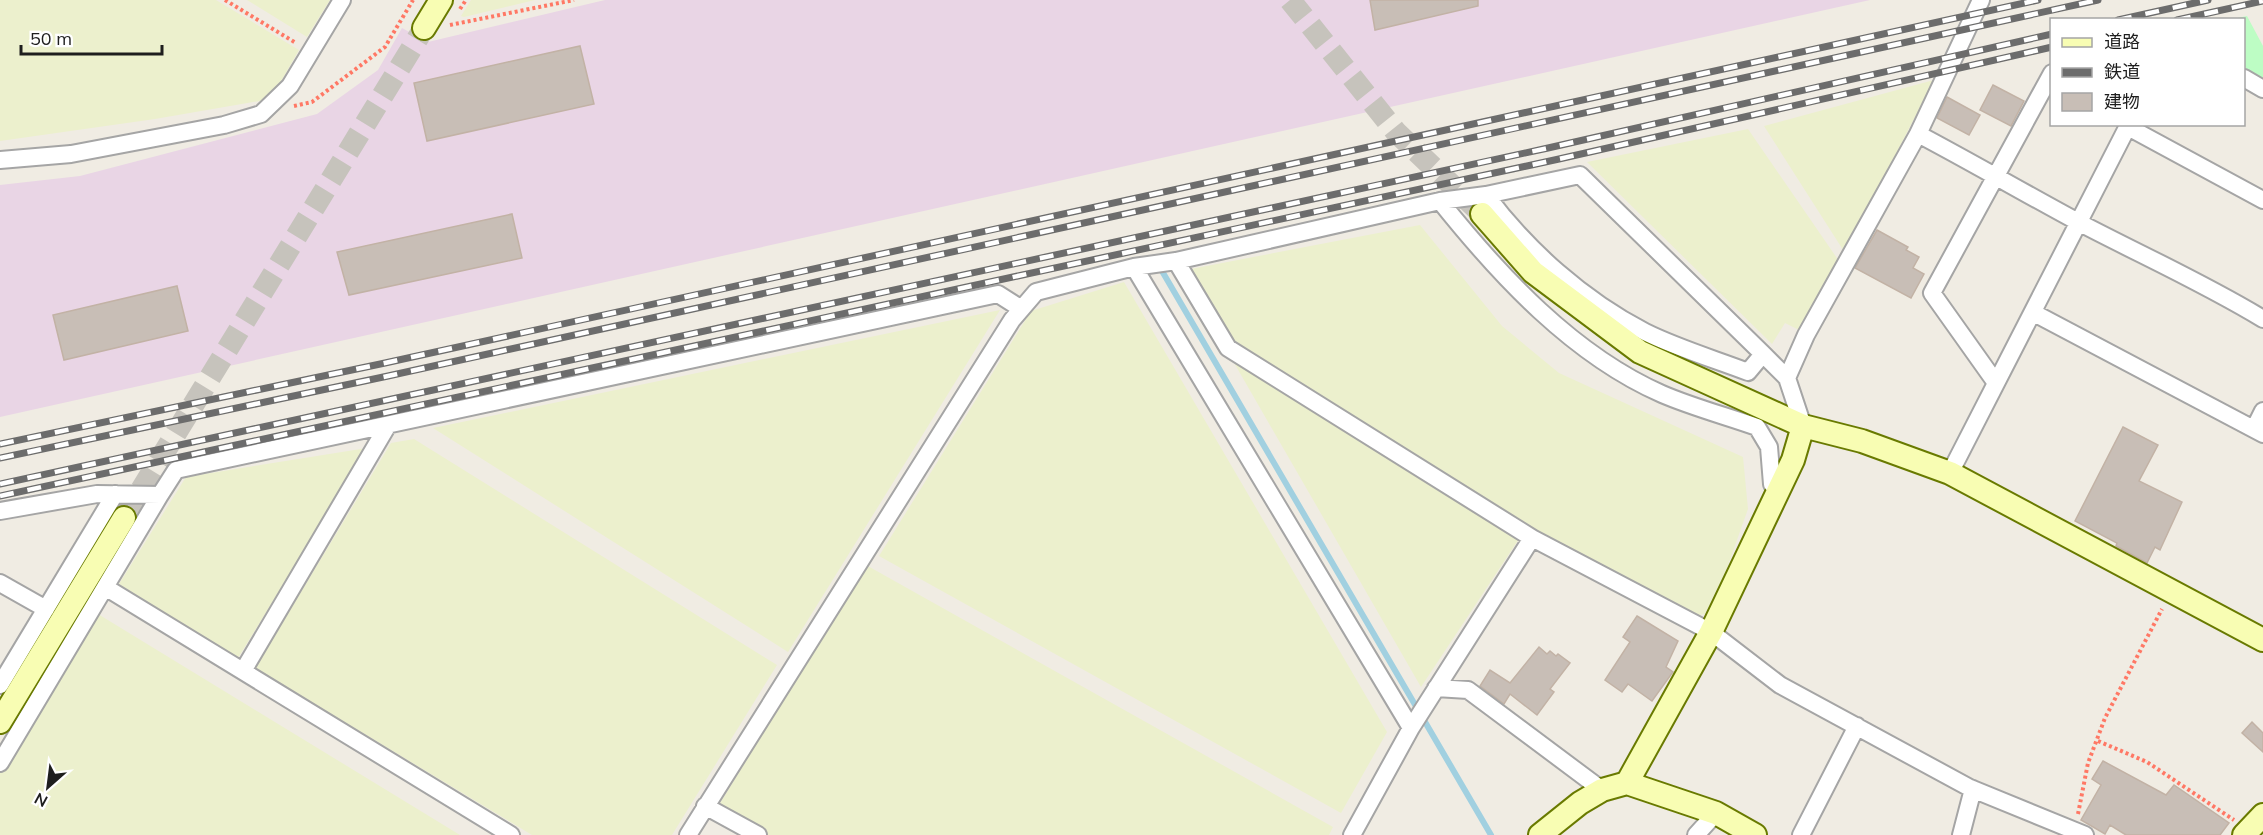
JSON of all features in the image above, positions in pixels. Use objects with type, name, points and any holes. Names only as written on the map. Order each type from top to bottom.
[{"type":"street","points":[[0,159],[71,154],[224,125],[261,114],[290,86],[342,0]]},
{"type":"street","points":[[424,28],[441,0]]},
{"type":"street","points":[[1787,378],[1806,335],[1918,134],[1981,0]]},
{"type":"street","points":[[1996,383],[1932,294],[2050,77]]},
{"type":"street","points":[[2245,79],[2263,89]]},
{"type":"street","points":[[1950,473],[2129,126],[2263,200]]},
{"type":"street","points":[[1918,134],[2079,222],[2218,292],[2263,319]]},
{"type":"street","points":[[688,835],[1020,308],[1036,292],[1134,267],[1176,261],[1440,201],[1484,204],[1580,175],[1787,378],[1803,426],[1793,460],[1711,632],[1627,783]]},
{"type":"street","points":[[1440,201],[1496,266],[1570,337],[1662,394],[1757,427],[1769,447],[1772,484],[1780,488]]},
{"type":"street","points":[[1484,204],[1586,295],[1646,332],[1748,372],[1763,354]]},
{"type":"street","points":[[1484,204],[1533,272],[1640,352],[1803,426],[1863,441],[1950,473],[2263,640]]},
{"type":"street","points":[[1176,261],[1228,348],[1532,538],[1711,632],[1780,685],[1973,789],[2080,833]]},
{"type":"street","points":[[1134,267],[1411,728]]},
{"type":"street","points":[[0,763],[176,470],[998,294],[1020,308]]},
{"type":"street","points":[[2034,313],[2258,431],[2263,411]]},
{"type":"street","points":[[243,671],[388,425]]},
{"type":"street","points":[[0,511],[97,494],[160,495]]},
{"type":"street","points":[[0,685],[115,494]]},
{"type":"street","points":[[0,722],[123,518]]},
{"type":"street","points":[[1352,835],[1411,728],[1532,538]]},
{"type":"street","points":[[0,583],[46,609]]},
{"type":"street","points":[[105,587],[511,835]]},
{"type":"street","points":[[1436,688],[1468,690],[1602,790]]},
{"type":"street","points":[[1801,835],[1857,726]]},
{"type":"street","points":[[1540,835],[1580,803],[1602,790],[1627,783],[1716,813],[1755,835]]},
{"type":"street","points":[[1960,835],[1973,789]]},
{"type":"street","points":[[705,806],[758,835]]},
{"type":"street","points":[[1696,835],[1716,813]]},
{"type":"path","points":[[225,0],[310,52]]},
{"type":"path","points":[[292,107],[312,102],[384,47],[413,0]]},
{"type":"path","points":[[466,0],[450,27],[574,0]]},
{"type":"path","points":[[2080,833],[2088,763],[2105,718],[2171,591]]},
{"type":"path","points":[[2098,741],[2147,762],[2252,827]]},
{"type":"shaded area","points":[[605,0],[1870,0],[0,417],[0,185],[80,176],[317,114],[378,70],[402,28],[428,42]]},
{"type":"green space","points":[[0,0],[216,0],[299,50],[271,99],[155,119],[0,141]]},
{"type":"green space","points":[[247,0],[330,0],[307,37]]},
{"type":"green space","points":[[471,0],[535,0],[461,16]]},
{"type":"green space","points":[[2247,16],[2263,46],[2263,78],[2245,68],[2245,18],[2238,18]]},
{"type":"green space","points":[[1934,80],[1845,253],[1764,126]]},
{"type":"green space","points":[[1748,129],[1841,264],[1803,332],[1785,323],[1772,344],[1587,162]]},
{"type":"green space","points":[[1420,225],[1502,326],[1559,373],[1743,457],[1748,509],[1711,613],[1699,615],[1537,530],[1235,341],[1191,269]]},
{"type":"green space","points":[[1124,282],[1387,732],[1341,813],[879,556],[1031,311]]},
{"type":"green space","points":[[1000,310],[788,652],[433,428]]},
{"type":"green space","points":[[1233,361],[1519,539],[1421,687]]},
{"type":"green space","points":[[414,439],[777,665],[672,835],[532,835],[255,668],[391,443]]},
{"type":"green space","points":[[367,448],[238,658],[119,584],[186,477]]},
{"type":"green space","points":[[866,565],[1333,827],[1329,835],[754,835],[714,813]]},
{"type":"green space","points":[[98,614],[460,835],[0,835],[0,770]]},
{"type":"building","points":[[1370,0],[1478,0],[1478,6],[1375,30]]},
{"type":"building","points":[[580,46],[594,104],[427,141],[414,83]]},
{"type":"building","points":[[1993,85],[2024,101],[2011,126],[1980,110]]},
{"type":"building","points":[[1947,97],[1980,115],[1969,135],[1937,118]]},
{"type":"building","points":[[512,214],[522,258],[349,295],[337,252]]},
{"type":"building","points":[[1877,230],[1908,247],[1906,250],[1919,257],[1913,268],[1924,274],[1911,298],[1855,268]]},
{"type":"building","points":[[177,286],[188,331],[64,360],[53,315]]},
{"type":"building","points":[[2123,427],[2158,445],[2139,481],[2182,502],[2160,550],[2155,547],[2147,563],[2116,546],[2117,543],[2075,521]]},
{"type":"building","points":[[1637,616],[1678,641],[1666,667],[1673,672],[1652,701],[1628,684],[1622,692],[1605,680],[1630,642],[1623,637]]},
{"type":"building","points":[[1539,647],[1547,654],[1550,651],[1556,656],[1558,654],[1570,663],[1550,689],[1554,692],[1537,715],[1510,694],[1504,704],[1480,686],[1490,670],[1510,683]]},
{"type":"building","points":[[2252,722],[2263,733],[2263,752],[2242,733]]},
{"type":"building","points":[[2103,761],[2166,795],[2174,785],[2229,823],[2220,835],[2126,835],[2110,825],[2105,834],[2081,820],[2101,785],[2092,779]]},
{"type":"waterway","points":[[1162,271],[1491,835]]},
{"type":"tunnel","points":[[1290,0],[1396,132],[1482,214]]},
{"type":"tunnel","points":[[124,518],[424,28]]},
{"type":"railway","points":[[0,444],[385,363],[2038,0]]},
{"type":"railway","points":[[0,458],[388,376],[2098,0]]},
{"type":"railway","points":[[2127,18],[2208,0]]},
{"type":"railway","points":[[2186,18],[2263,1]]},
{"type":"railway","points":[[0,484],[1548,148],[2050,34]]},
{"type":"railway","points":[[0,496],[1559,159],[2050,47]]}]
